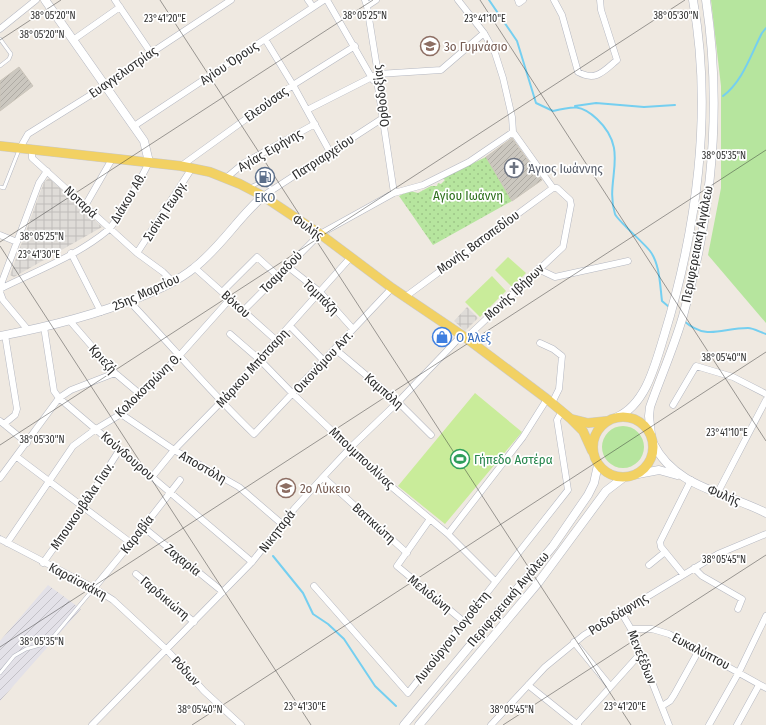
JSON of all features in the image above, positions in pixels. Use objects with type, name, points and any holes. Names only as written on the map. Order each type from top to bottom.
[{"type":"main road","points":[[45,0],[144,141],[149,162]]},
{"type":"main road","name":"Περιφερειακή Αιγάλεω","points":[[616,417],[630,410],[637,402],[648,379],[671,313],[694,210],[700,136],[700,64],[693,0]]},
{"type":"main road","name":"Περιφερειακή Αιγάλεω","points":[[652,439],[650,412],[683,317],[699,248],[710,174],[713,135],[712,54],[706,0]]},
{"type":"main road","name":"Φυλής","points":[[0,146],[192,168],[226,178],[263,196],[320,234],[350,258],[464,337],[562,411],[583,431],[592,451]]},
{"type":"main road","name":"25ης Μαρτίου","points":[[2,335],[44,328],[101,312],[173,282],[195,268],[206,258],[245,212],[263,196]]},
{"type":"main road","points":[[616,417],[627,417],[637,420],[645,426],[652,439],[650,460],[638,474],[623,478],[604,472],[598,465],[592,451],[593,439],[598,429],[607,421],[616,417]]},
{"type":"main road","points":[[571,419],[588,423],[607,421]]},
{"type":"main road","name":"Φυλής","points":[[652,439],[664,462],[681,476]]},
{"type":"main road","name":"Περιφερειακή Αιγάλεω","points":[[404,725],[553,546],[588,495],[594,483],[598,465]]},
{"type":"main road","name":"Φυλής","points":[[638,474],[659,470],[681,476],[717,494],[766,513]]},
{"type":"main road","name":"Περιφερειακή Αιγάλεω","points":[[420,725],[538,583],[606,491],[623,478]]},
{"type":"street","points":[[0,29],[36,0]]},
{"type":"street","points":[[115,0],[151,53]]},
{"type":"street","name":"Ευαγγελιστρίας","points":[[20,148],[28,134],[105,86],[151,53],[231,0]]},
{"type":"street","points":[[308,0],[313,7]]},
{"type":"street","points":[[325,0],[378,87]]},
{"type":"street","name":"Αγίου Όρους","points":[[134,126],[325,0]]},
{"type":"street","points":[[366,3],[376,0]]},
{"type":"street","points":[[458,0],[484,33],[495,53],[503,78],[512,117],[513,132],[553,188]]},
{"type":"street","points":[[554,0],[562,15],[578,72],[586,77],[600,74],[617,60],[601,10],[600,0]]},
{"type":"street","name":"Ορθοδοξίας","points":[[366,3],[378,74],[378,87],[394,193]]},
{"type":"street","points":[[73,40],[120,7]]},
{"type":"street","name":"Αγίας Ειρήνης","points":[[307,110],[371,76],[378,74],[441,70],[484,33]]},
{"type":"street","points":[[266,39],[330,152]]},
{"type":"street","name":"Ελεούσας","points":[[181,166],[293,85],[354,46]]},
{"type":"street","name":"Πατριαρχείου","points":[[263,196],[383,118]]},
{"type":"street","name":"Αγίας Ειρήνης","points":[[226,178],[244,163],[315,124]]},
{"type":"street","points":[[320,234],[394,193],[423,185],[469,162],[513,132]]},
{"type":"street","name":"Νοταρά","points":[[32,150],[32,158],[137,254],[163,272],[173,282]]},
{"type":"street","points":[[85,206],[112,158]]},
{"type":"street","name":"Διάκου Αθ.","points":[[0,289],[71,254],[109,229],[144,173],[149,162]]},
{"type":"street","name":"Σισίνη Γεωργ.","points":[[137,254],[192,168]]},
{"type":"street","points":[[28,330],[3,300],[0,289],[39,183],[47,171]]},
{"type":"street","name":"Μονής Ιβήρων","points":[[464,337],[563,247],[570,200],[557,188],[553,188]]},
{"type":"street","name":"Μονής Βατοπεδίου","points":[[405,297],[553,188]]},
{"type":"street","name":"Τσαμαδού","points":[[243,311],[320,234]]},
{"type":"street","points":[[0,235],[17,242]]},
{"type":"street","points":[[71,254],[101,312]]},
{"type":"street","points":[[222,292],[257,257],[278,276]]},
{"type":"street","name":"Μάρκου Μπότσαρη","points":[[152,477],[174,450],[260,360],[350,258]]},
{"type":"street","points":[[538,269],[555,278],[628,261]]},
{"type":"street","name":"Τομπάζη","points":[[287,266],[320,292],[353,329]]},
{"type":"street","name":"Βόκου","points":[[195,268],[277,341]]},
{"type":"street","name":"Οικονόμου Αντ.","points":[[221,402],[254,434],[392,288]]},
{"type":"street","name":"Κολοκοτρώνη Θ.","points":[[7,543],[50,482],[73,446],[96,429],[121,414],[180,355],[230,299]]},
{"type":"street","points":[[129,301],[180,355],[221,402]]},
{"type":"street","name":"Κριεζή","points":[[70,321],[115,373],[140,394]]},
{"type":"street","points":[[290,326],[324,360]]},
{"type":"street","name":"Κούνδουρου","points":[[44,328],[54,391],[59,398],[252,562]]},
{"type":"street","name":"Μπουμπουλίνας","points":[[230,334],[260,360],[293,394],[351,447],[387,483],[448,534],[495,581]]},
{"type":"street","points":[[2,335],[17,409],[15,416],[2,423],[27,443]]},
{"type":"street","name":"Νικηταρά","points":[[92,725],[252,562],[282,524],[351,447],[464,337]]},
{"type":"street","points":[[448,534],[559,389],[562,356],[553,349],[540,343]]},
{"type":"street","name":"Καμπόλη","points":[[335,349],[398,402],[431,435]]},
{"type":"street","points":[[673,405],[696,366],[733,377],[766,394]]},
{"type":"street","points":[[0,478],[17,457],[59,398],[71,390],[115,373]]},
{"type":"street","points":[[717,494],[766,400]]},
{"type":"street","name":"Λυκούργου Λογοθέτη","points":[[314,586],[408,693],[463,621],[568,490],[558,420],[562,411]]},
{"type":"street","name":"Αποστόλη","points":[[121,414],[174,450],[239,487],[282,524]]},
{"type":"street","name":"Μπουκουβάλα Γιαν.","points":[[43,563],[83,507],[120,449]]},
{"type":"street","points":[[17,457],[131,543]]},
{"type":"street","name":"Βατικιώτη","points":[[323,477],[407,553]]},
{"type":"street","name":"Καραβία","points":[[94,588],[180,480]]},
{"type":"street","points":[[683,574],[665,552],[660,542],[661,537],[691,480]]},
{"type":"street","points":[[407,553],[430,519]]},
{"type":"street","name":"Ζαχαρία","points":[[143,527],[223,592]]},
{"type":"street","name":"Ροδοδάφνης","points":[[491,725],[528,684],[574,642],[683,574],[730,547],[766,534]]},
{"type":"street","name":"Καραϊσκάκη","points":[[0,539],[43,563],[94,588],[113,600],[167,650]]},
{"type":"street","points":[[649,565],[665,552]]},
{"type":"street","name":"Μελιδώνη","points":[[407,553],[397,566],[463,621]]},
{"type":"street","points":[[694,568],[702,576],[742,599],[738,609]]},
{"type":"street","name":"Γαρδικιώτη","points":[[136,574],[194,622]]},
{"type":"street","name":"Μενεξέδων","points":[[621,612],[631,629],[669,725]]},
{"type":"street","points":[[709,725],[739,672],[766,616]]},
{"type":"street","name":"Ευκαλύπτου","points":[[631,629],[661,631],[764,685]]},
{"type":"street","points":[[574,642],[610,686]]},
{"type":"street","name":"Ρόδων","points":[[167,650],[204,691],[241,725]]},
{"type":"street","points":[[662,706],[670,701],[674,695],[699,650]]},
{"type":"street","points":[[528,684],[578,724],[610,686],[640,654]]},
{"type":"street","points":[[737,725],[764,685]]},
{"type":"lane","points":[[0,39],[11,54],[11,57],[0,66]]},
{"type":"lane","points":[[0,47],[4,44]]},
{"type":"lane","points":[[0,186],[4,188],[20,148]]},
{"type":"lane","points":[[247,188],[261,182],[274,189]]},
{"type":"lane","points":[[0,673],[14,656],[26,649],[40,645],[54,636],[94,588]]},
{"type":"shaded area","points":[[49,178],[102,227],[14,277],[10,275],[44,182]]},
{"type":"shaded area","points":[[467,307],[478,318],[465,331],[454,321]]},
{"type":"shaded area","points":[[48,585],[81,609],[0,701],[0,641]]},
{"type":"green space","points":[[711,0],[766,0],[766,323],[708,255],[721,188],[721,86]]},
{"type":"green space","name":"Αγίου Ιωάννη","points":[[486,157],[512,201],[433,245],[399,196],[410,191],[418,193],[431,186],[437,186],[438,183],[441,184],[445,180],[442,178]]},
{"type":"green space","points":[[508,257],[526,273],[512,287],[495,270]]},
{"type":"green space","points":[[492,276],[506,291],[480,317],[465,302]]},
{"type":"green space","name":"Γήπεδο Αστέρα","points":[[475,393],[522,432],[445,524],[398,486]]},
{"type":"green space","points":[[619,426],[627,426],[635,429],[641,435],[644,447],[641,459],[635,465],[627,468],[619,468],[611,465],[605,459],[602,451],[602,443],[605,435],[611,429]]},
{"type":"building","points":[[19,67],[33,86],[0,111],[0,81]]},
{"type":"building","name":"Άγιος Ιωάννης","points":[[512,138],[542,180],[512,201],[486,157]]},
{"type":"waterway","points":[[489,0],[517,41],[536,103],[553,111],[571,107],[581,109],[597,119],[607,131],[613,142],[615,154],[612,189],[612,201],[615,214],[620,221],[647,247],[653,256],[659,275],[662,301],[669,307]]},
{"type":"waterway","points":[[723,96],[736,83],[766,28]]},
{"type":"waterway","points":[[575,106],[596,103],[644,107],[675,105]]},
{"type":"waterway","points":[[684,321],[700,331],[714,332],[748,328],[766,334]]},
{"type":"waterway","points":[[273,556],[303,593],[313,614],[328,624],[344,639],[375,686],[396,706]]},
{"type":"place","name":"3ο Γυμνάσιο","points":[[430,46]]},
{"type":"place","name":"Άγιος Ιωάννης","points":[[514,168]]},
{"type":"place","name":"EKO","points":[[265,177]]},
{"type":"place","name":"Ο Άλεξ","points":[[442,337]]},
{"type":"place","name":"Γήπεδο Αστέρα","points":[[460,459]]},
{"type":"place","name":"2ο Λύκειο","points":[[286,488]]}]
